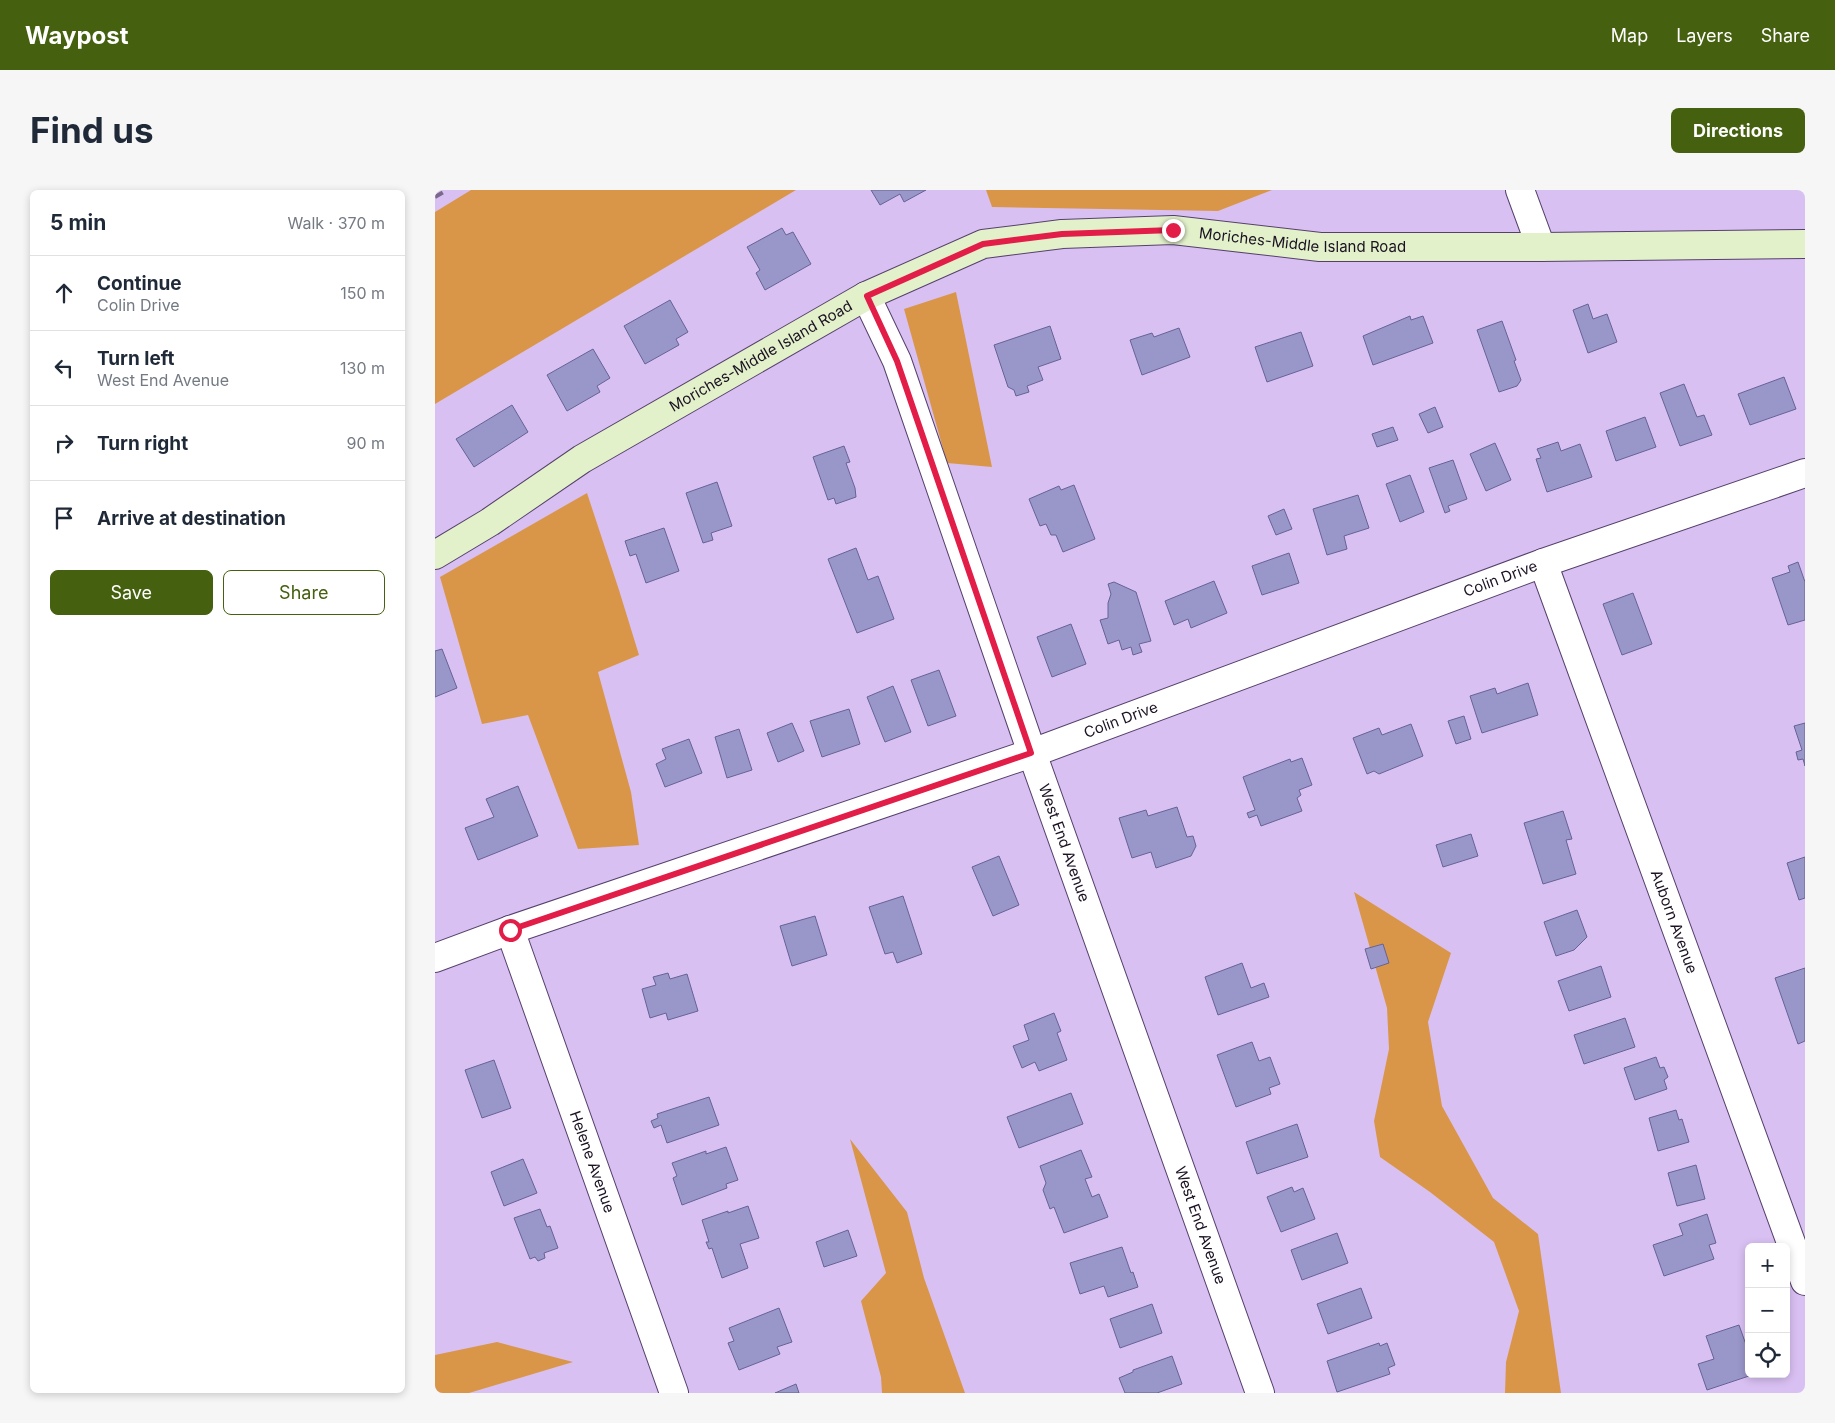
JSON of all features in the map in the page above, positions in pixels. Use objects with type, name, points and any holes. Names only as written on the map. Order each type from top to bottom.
[{"type":"main road","name":"Moriches-Middle Island Road","points":[[435,555],[490,522],[582,459],[867,296],[983,244],[1062,234],[1173,230],[1320,247],[1805,244]]},
{"type":"street","points":[[1520,190],[1541,247]]},
{"type":"street","name":"West End Avenue","points":[[867,296],[897,361],[1031,753],[1260,1393]]},
{"type":"street","name":"Colin Drive","points":[[435,958],[510,930],[1031,753],[1543,563],[1805,473]]},
{"type":"street","name":"Auborn Avenue","points":[[1543,563],[1805,1281]]},
{"type":"street","name":"Helene Avenue","points":[[510,930],[674,1393]]},
{"type":"shaded area","points":[[471,190],[796,190],[435,404],[435,212]]},
{"type":"shaded area","points":[[986,190],[1272,190],[1218,211],[992,207]]},
{"type":"shaded area","points":[[956,292],[992,467],[947,463],[904,309]]},
{"type":"shaded area","points":[[587,493],[639,655],[598,672],[631,792],[639,845],[578,849],[528,715],[482,724],[440,577]]},
{"type":"shaded area","points":[[1354,892],[1451,953],[1428,1022],[1442,1106],[1493,1198],[1538,1234],[1561,1393],[1505,1393],[1506,1362],[1519,1311],[1494,1242],[1430,1192],[1380,1157],[1374,1121],[1389,1049],[1387,1008]]},
{"type":"shaded area","points":[[850,1139],[907,1212],[924,1278],[965,1393],[882,1393],[881,1377],[861,1301],[886,1273]]},
{"type":"shaded area","points":[[497,1342],[573,1362],[469,1393],[435,1393],[435,1355]]},
{"type":"building","points":[[871,190],[926,190],[904,202],[900,194],[880,205]]},
{"type":"building","points":[[782,228],[786,235],[793,232],[811,264],[765,290],[756,273],[760,270],[747,247]]},
{"type":"building","points":[[670,300],[688,332],[676,339],[679,345],[645,364],[624,326]]},
{"type":"building","points":[[1588,304],[1593,319],[1607,314],[1617,342],[1588,353],[1573,310]]},
{"type":"building","points":[[1410,316],[1411,320],[1423,316],[1433,343],[1373,365],[1363,336]]},
{"type":"building","points":[[1502,321],[1521,380],[1517,386],[1499,392],[1477,330]]},
{"type":"building","points":[[1050,326],[1061,359],[1038,367],[1043,380],[1027,386],[1029,392],[1016,396],[1014,390],[1008,387],[994,345]]},
{"type":"building","points":[[1179,328],[1190,357],[1142,375],[1130,340],[1152,333],[1154,337]]},
{"type":"building","points":[[1301,332],[1313,366],[1267,382],[1255,347]]},
{"type":"building","points":[[593,349],[610,378],[597,386],[600,392],[567,411],[547,375]]},
{"type":"building","points":[[1784,377],[1796,409],[1750,425],[1738,394]]},
{"type":"building","points":[[1684,384],[1697,417],[1704,415],[1712,435],[1680,446],[1660,393]]},
{"type":"building","points":[[512,405],[528,432],[474,467],[456,439]]},
{"type":"building","points":[[1435,407],[1443,427],[1428,433],[1419,414]]},
{"type":"building","points":[[1645,417],[1656,447],[1616,461],[1606,431]]},
{"type":"building","points":[[1393,427],[1398,440],[1377,447],[1372,434]]},
{"type":"building","points":[[1558,442],[1561,451],[1580,444],[1592,477],[1547,492],[1536,459],[1541,458],[1537,449]]},
{"type":"building","points":[[1495,443],[1511,480],[1486,491],[1470,454]]},
{"type":"building","points":[[844,446],[850,462],[846,463],[855,488],[856,497],[836,504],[834,498],[828,500],[813,457]]},
{"type":"building","points":[[1453,460],[1467,499],[1448,506],[1450,511],[1445,513],[1429,468]]},
{"type":"building","points":[[1410,475],[1424,512],[1400,522],[1386,484]]},
{"type":"building","points":[[717,482],[732,526],[711,533],[713,540],[703,543],[686,493]]},
{"type":"building","points":[[1074,485],[1095,539],[1063,552],[1056,535],[1051,535],[1046,524],[1040,526],[1029,499],[1059,486],[1061,490]]},
{"type":"building","points":[[1358,495],[1369,528],[1344,536],[1347,549],[1327,555],[1313,509]]},
{"type":"building","points":[[1284,509],[1292,529],[1276,535],[1268,516]]},
{"type":"building","points":[[664,528],[679,571],[646,583],[636,554],[630,556],[625,541]]},
{"type":"building","points":[[856,548],[868,580],[878,576],[894,619],[857,633],[828,559]]},
{"type":"building","points":[[1289,553],[1299,583],[1262,595],[1252,566]]},
{"type":"building","points":[[1798,562],[1805,582],[1805,620],[1788,625],[1772,578],[1790,572],[1788,566]]},
{"type":"building","points":[[1214,581],[1227,613],[1191,628],[1188,619],[1174,625],[1165,601]]},
{"type":"building","points":[[1114,582],[1136,592],[1151,641],[1139,644],[1142,652],[1133,655],[1131,647],[1122,650],[1119,640],[1108,644],[1100,620],[1108,618],[1108,603],[1111,594],[1108,584]]},
{"type":"building","points":[[1633,593],[1652,644],[1622,655],[1603,604]]},
{"type":"building","points":[[1071,624],[1086,664],[1052,677],[1037,637]]},
{"type":"building","points":[[442,649],[457,688],[435,697],[435,651]]},
{"type":"building","points":[[939,670],[956,716],[928,726],[911,680]]},
{"type":"building","points":[[1528,683],[1538,715],[1482,733],[1470,696],[1495,688],[1497,694]]},
{"type":"building","points":[[893,686],[911,732],[885,742],[867,697]]},
{"type":"building","points":[[849,709],[860,744],[822,757],[810,721]]},
{"type":"building","points":[[1464,716],[1471,739],[1456,744],[1448,721]]},
{"type":"building","points":[[792,723],[804,751],[778,762],[767,733]]},
{"type":"building","points":[[1805,723],[1805,766],[1803,759],[1798,760],[1796,752],[1802,750],[1794,726]]},
{"type":"building","points":[[1411,724],[1423,756],[1379,774],[1374,771],[1367,774],[1353,738],[1379,728],[1382,735]]},
{"type":"building","points":[[739,729],[752,770],[727,778],[715,737]]},
{"type":"building","points":[[689,739],[702,773],[665,787],[656,764],[666,759],[662,749]]},
{"type":"building","points":[[1302,758],[1312,785],[1299,790],[1301,795],[1297,798],[1302,811],[1261,826],[1257,815],[1249,818],[1247,813],[1255,810],[1243,777],[1290,759],[1291,762]]},
{"type":"building","points":[[518,786],[538,836],[478,860],[465,828],[494,817],[486,799]]},
{"type":"building","points":[[1177,807],[1187,837],[1193,836],[1196,846],[1191,856],[1156,868],[1151,852],[1132,858],[1119,818],[1146,810],[1148,816]]},
{"type":"building","points":[[1563,811],[1572,839],[1566,840],[1576,874],[1543,884],[1524,823]]},
{"type":"building","points":[[1471,834],[1478,856],[1443,867],[1436,845]]},
{"type":"building","points":[[999,856],[1019,905],[993,916],[972,867]]},
{"type":"building","points":[[1805,857],[1805,898],[1799,900],[1787,863]]},
{"type":"building","points":[[903,896],[922,954],[897,963],[893,952],[885,954],[869,907]]},
{"type":"building","points":[[1577,910],[1587,937],[1574,950],[1556,956],[1544,922]]},
{"type":"building","points":[[815,916],[827,955],[792,966],[780,926]]},
{"type":"building","points":[[1383,944],[1389,963],[1371,969],[1365,949]]},
{"type":"building","points":[[1242,963],[1251,988],[1264,983],[1269,997],[1218,1015],[1205,977]]},
{"type":"building","points":[[1601,966],[1611,997],[1569,1011],[1558,981]]},
{"type":"building","points":[[1805,968],[1805,1041],[1798,1044],[1775,978]]},
{"type":"building","points":[[668,973],[670,979],[687,974],[698,1011],[668,1020],[666,1013],[650,1018],[642,989],[656,985],[653,977]]},
{"type":"building","points":[[1054,1013],[1061,1031],[1057,1033],[1067,1060],[1039,1071],[1035,1062],[1022,1068],[1013,1046],[1029,1040],[1024,1025]]},
{"type":"building","points":[[1625,1018],[1635,1047],[1584,1064],[1574,1035]]},
{"type":"building","points":[[1252,1042],[1259,1061],[1270,1057],[1280,1084],[1269,1088],[1271,1094],[1236,1107],[1217,1055]]},
{"type":"building","points":[[1656,1057],[1660,1068],[1664,1067],[1668,1077],[1664,1080],[1667,1089],[1635,1100],[1624,1068]]},
{"type":"building","points":[[494,1060],[511,1108],[482,1118],[465,1070]]},
{"type":"building","points":[[1071,1093],[1083,1124],[1019,1148],[1007,1117]]},
{"type":"building","points":[[709,1097],[719,1125],[667,1143],[661,1125],[654,1128],[651,1121],[658,1118],[657,1114]]},
{"type":"building","points":[[1676,1110],[1679,1120],[1682,1119],[1689,1142],[1658,1151],[1649,1118]]},
{"type":"building","points":[[1297,1124],[1308,1157],[1257,1174],[1246,1142]]},
{"type":"building","points":[[726,1147],[738,1180],[726,1184],[727,1188],[682,1205],[673,1178],[677,1176],[672,1163],[706,1151],[706,1154]]},
{"type":"building","points":[[1081,1150],[1092,1177],[1085,1179],[1092,1197],[1099,1194],[1108,1217],[1064,1233],[1054,1207],[1050,1209],[1043,1190],[1046,1183],[1040,1166]]},
{"type":"building","points":[[523,1159],[537,1193],[504,1206],[491,1172]]},
{"type":"building","points":[[1696,1165],[1705,1199],[1677,1206],[1668,1173]]},
{"type":"building","points":[[1292,1187],[1294,1192],[1303,1188],[1315,1219],[1281,1232],[1267,1197]]},
{"type":"building","points":[[748,1206],[759,1238],[740,1244],[748,1268],[722,1278],[712,1248],[709,1249],[706,1242],[709,1242],[702,1220]]},
{"type":"building","points":[[540,1209],[547,1227],[550,1226],[558,1248],[544,1253],[545,1258],[538,1261],[535,1257],[530,1259],[514,1218]]},
{"type":"building","points":[[1707,1214],[1716,1243],[1709,1245],[1714,1259],[1664,1276],[1653,1245],[1683,1235],[1679,1224]]},
{"type":"building","points":[[848,1230],[857,1256],[824,1267],[816,1242]]},
{"type":"building","points":[[1337,1233],[1348,1263],[1302,1280],[1291,1250]]},
{"type":"building","points":[[1122,1247],[1138,1287],[1108,1297],[1104,1286],[1080,1294],[1070,1263]]},
{"type":"building","points":[[1361,1288],[1372,1318],[1328,1334],[1317,1304]]},
{"type":"building","points":[[1152,1304],[1162,1333],[1120,1348],[1110,1319]]},
{"type":"building","points":[[779,1308],[792,1342],[777,1347],[780,1354],[739,1370],[728,1343],[734,1341],[729,1328]]},
{"type":"building","points":[[1739,1325],[1745,1342],[1745,1377],[1707,1390],[1698,1364],[1714,1359],[1706,1336]]},
{"type":"building","points":[[1379,1343],[1380,1346],[1387,1343],[1395,1365],[1388,1368],[1390,1374],[1337,1392],[1327,1361]]},
{"type":"building","points":[[1172,1356],[1182,1384],[1157,1393],[1125,1393],[1119,1378],[1133,1372],[1133,1370]]},
{"type":"building","points":[[796,1384],[799,1393],[775,1393]]},
{"type":"railway","points":[[435,197],[447,190]]},
{"type":"route","points":[[510,930],[1031,753],[897,361],[867,296],[983,244],[1062,234],[1173,230]]}]
